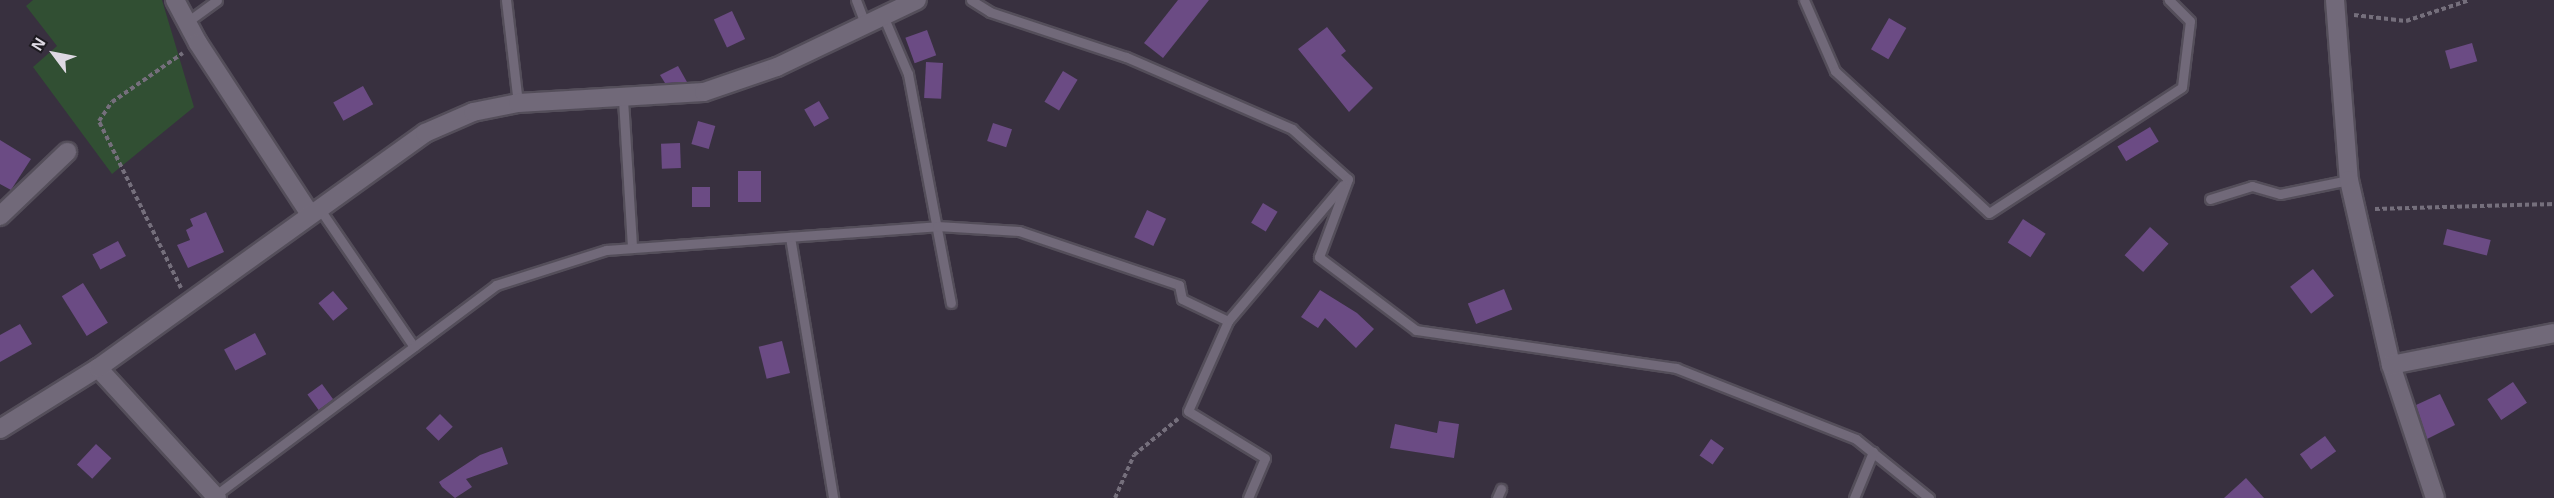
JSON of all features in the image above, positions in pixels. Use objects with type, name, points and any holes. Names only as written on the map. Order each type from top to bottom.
[{"type":"street","points":[[175,0],[198,43],[314,211]]},
{"type":"street","points":[[0,429],[98,368],[425,133],[474,112],[518,103],[623,99],[704,92],[777,67],[884,18],[917,0]]},
{"type":"street","points":[[2335,7],[2349,180],[2391,365],[2435,498]]},
{"type":"street","points":[[0,216],[67,152]]},
{"type":"street","points":[[2391,365],[2554,333]]},
{"type":"street","points":[[98,368],[215,497]]},
{"type":"lane","points":[[187,22],[218,0]]},
{"type":"lane","points":[[506,0],[518,103]]},
{"type":"lane","points":[[856,0],[866,26]]},
{"type":"lane","points":[[971,0],[990,12],[1126,57],[1292,129],[1348,179]]},
{"type":"lane","points":[[1804,0],[1835,71],[1989,213],[2182,87],[2190,21],[2169,0]]},
{"type":"lane","points":[[884,18],[908,74],[951,303]]},
{"type":"lane","points":[[623,99],[632,248]]},
{"type":"lane","points":[[1248,498],[1265,458],[1188,411],[1228,321],[1348,179]]},
{"type":"lane","points":[[1348,179],[1319,257],[1416,330],[1676,368],[1856,439],[1929,498]]},
{"type":"lane","points":[[2210,199],[2252,186],[2280,194],[2349,180]]},
{"type":"lane","points":[[314,211],[414,347]]},
{"type":"lane","points":[[215,497],[496,285],[606,250],[937,226],[1019,231],[1179,285],[1182,299],[1228,321]]},
{"type":"lane","points":[[790,237],[833,498]]},
{"type":"lane","points":[[1854,498],[1873,452]]},
{"type":"path","points":[[2335,7],[2406,21],[2470,0]]},
{"type":"path","points":[[187,302],[99,121],[112,102],[198,43]]},
{"type":"path","points":[[2357,209],[2554,204]]},
{"type":"path","points":[[1115,498],[1134,455],[1188,411]]},
{"type":"green space","points":[[33,0],[162,0],[194,107],[112,174],[33,67],[57,46],[26,6]]},
{"type":"building","points":[[1178,0],[1209,0],[1163,58],[1144,43]]},
{"type":"building","points":[[732,11],[745,39],[727,48],[714,19]]},
{"type":"building","points":[[1889,18],[1906,28],[1888,59],[1871,49]]},
{"type":"building","points":[[1327,27],[1346,51],[1341,55],[1373,88],[1349,112],[1298,49]]},
{"type":"building","points":[[927,30],[936,55],[915,63],[905,38]]},
{"type":"building","points":[[2472,43],[2477,61],[2450,69],[2445,51]]},
{"type":"building","points":[[926,62],[943,63],[941,99],[924,98]]},
{"type":"building","points":[[678,66],[687,82],[665,83],[660,75]]},
{"type":"building","points":[[1063,71],[1078,80],[1059,111],[1044,102]]},
{"type":"building","points":[[363,86],[373,104],[343,121],[333,102]]},
{"type":"building","points":[[819,101],[829,118],[814,127],[804,110]]},
{"type":"building","points":[[698,121],[715,126],[709,149],[691,144]]},
{"type":"building","points":[[993,123],[1012,129],[1006,147],[987,141]]},
{"type":"building","points":[[2150,127],[2159,142],[2126,161],[2117,147]]},
{"type":"building","points":[[0,140],[31,159],[11,190],[0,184]]},
{"type":"building","points":[[680,143],[681,168],[662,169],[661,144]]},
{"type":"building","points":[[738,171],[761,171],[761,202],[738,202]]},
{"type":"building","points":[[692,187],[710,187],[710,207],[692,207]]},
{"type":"building","points":[[1263,203],[1278,212],[1266,231],[1251,223]]},
{"type":"building","points":[[1147,210],[1166,219],[1153,246],[1134,237]]},
{"type":"building","points":[[206,212],[224,252],[188,268],[177,245],[190,240],[186,230],[193,226],[190,219]]},
{"type":"building","points":[[2023,219],[2046,234],[2030,257],[2008,242]]},
{"type":"building","points":[[2150,227],[2169,244],[2143,272],[2125,255]]},
{"type":"building","points":[[2447,229],[2491,240],[2487,255],[2443,245]]},
{"type":"building","points":[[118,241],[126,256],[100,270],[92,255]]},
{"type":"building","points":[[2313,269],[2334,296],[2311,314],[2290,287]]},
{"type":"building","points":[[83,283],[108,323],[87,336],[62,296]]},
{"type":"building","points":[[1504,289],[1512,309],[1476,324],[1468,304]]},
{"type":"building","points":[[1320,290],[1357,313],[1374,329],[1356,348],[1325,318],[1318,328],[1301,317]]},
{"type":"building","points":[[333,291],[348,309],[333,321],[318,303]]},
{"type":"building","points":[[20,324],[32,344],[0,362],[0,335]]},
{"type":"building","points":[[255,333],[266,354],[235,371],[224,349]]},
{"type":"building","points":[[782,341],[790,373],[767,379],[759,347]]},
{"type":"building","points":[[2513,382],[2527,403],[2501,420],[2487,399]]},
{"type":"building","points":[[322,384],[333,399],[319,410],[307,395]]},
{"type":"building","points":[[2440,394],[2455,425],[2427,439],[2416,405]]},
{"type":"building","points":[[440,414],[453,427],[439,441],[426,428]]},
{"type":"building","points":[[1439,421],[1459,424],[1454,458],[1390,448],[1395,424],[1437,433]]},
{"type":"building","points":[[2325,436],[2336,451],[2311,470],[2300,454]]},
{"type":"building","points":[[1711,439],[1724,448],[1713,465],[1700,455]]},
{"type":"building","points":[[96,444],[111,458],[92,479],[77,464]]},
{"type":"building","points":[[502,447],[508,464],[466,479],[472,487],[455,498],[442,487],[439,482],[480,455]]},
{"type":"building","points":[[2246,478],[2264,498],[2224,498]]}]
